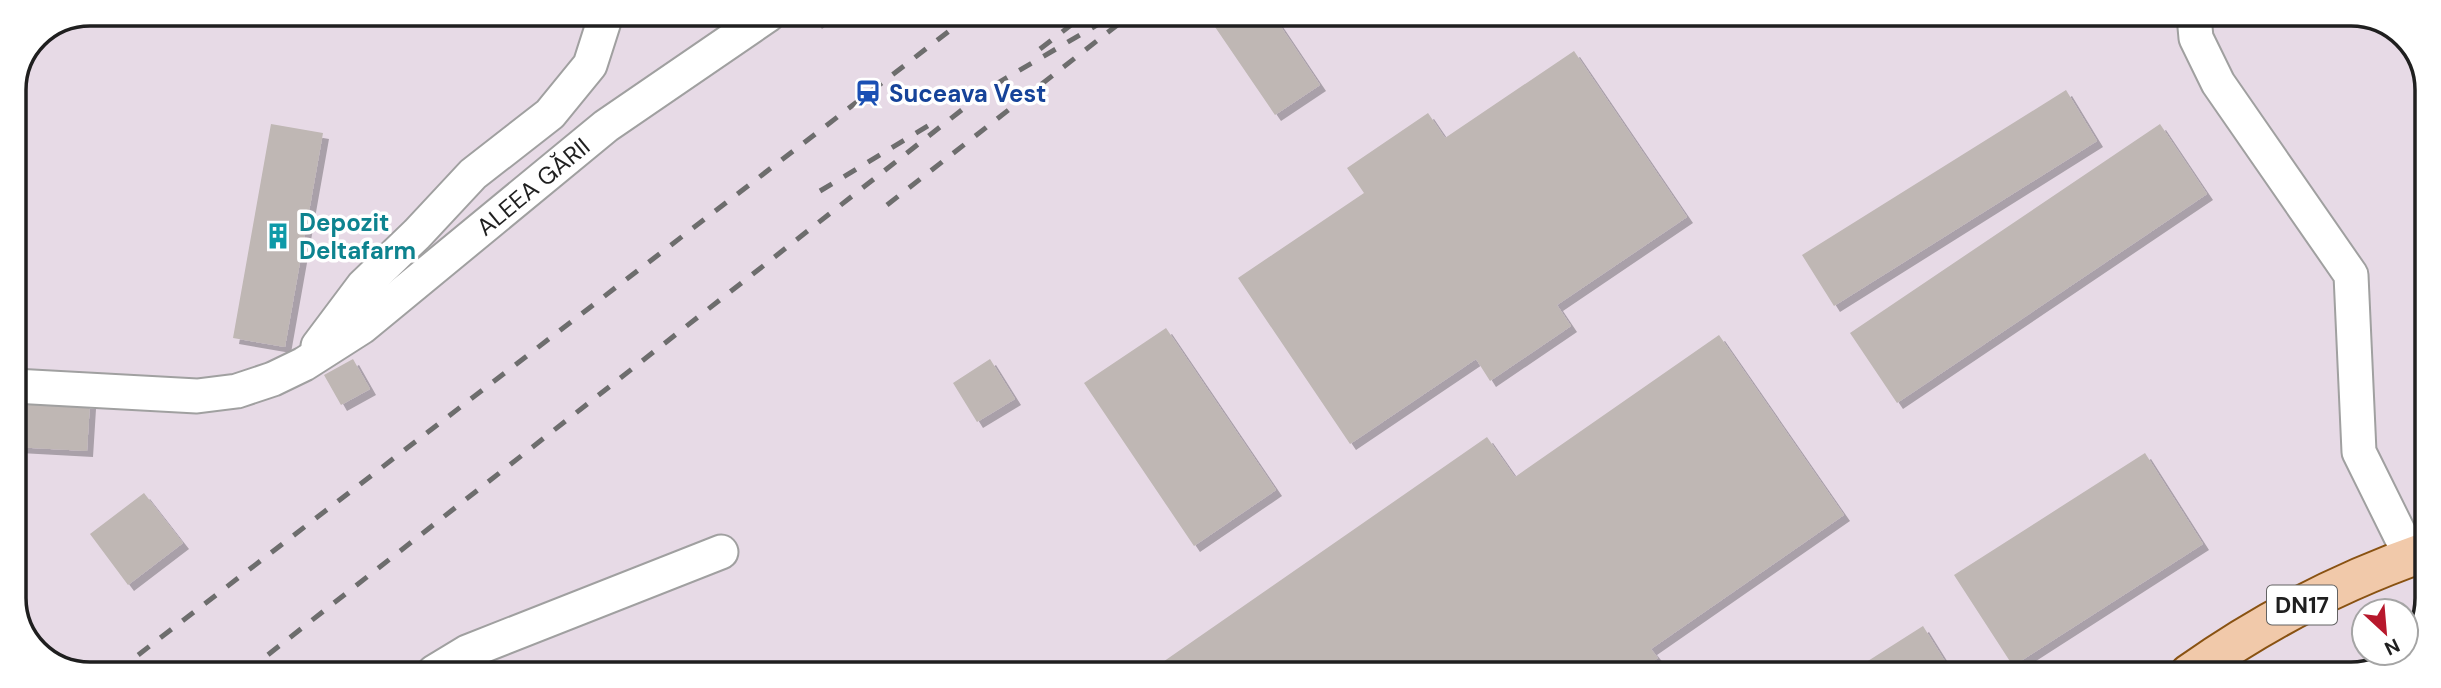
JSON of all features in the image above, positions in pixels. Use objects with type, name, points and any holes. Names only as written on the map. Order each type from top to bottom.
[{"type":"main road","name":"DN17","points":[[2206,662],[2302,605],[2358,578],[2415,556]]},
{"type":"street","name":"ALEEA GĂRII","points":[[304,364],[363,286],[473,174],[550,114],[590,65],[602,26]]},
{"type":"street","name":"ALEEA GĂRII","points":[[26,387],[197,396],[237,391],[273,379],[304,364],[362,327],[606,126],[752,26]]},
{"type":"street","points":[[2194,26],[2196,38],[2218,83],[2351,275],[2359,452],[2415,550]]},
{"type":"street","points":[[450,662],[467,652],[721,552]]},
{"type":"shaded area","points":[[2351,26],[2376,31],[2393,42],[2410,65],[2415,86],[2415,597],[2350,597],[2350,662],[90,662],[73,660],[54,651],[37,634],[27,611],[27,77],[37,54],[45,45],[54,37],[77,27]]},
{"type":"building","points":[[1214,26],[1280,26],[1320,85],[1275,115]]},
{"type":"building","points":[[1574,51],[1687,217],[1557,305],[1571,326],[1490,381],[1476,359],[1350,444],[1238,278],[1364,193],[1347,168],[1428,113],[1445,138]]},
{"type":"building","points":[[2066,90],[2097,141],[1834,306],[1802,255]]},
{"type":"building","name":"Depozit Deltafarm","points":[[271,124],[323,133],[285,347],[233,338]]},
{"type":"building","points":[[2160,124],[2207,194],[1897,403],[1850,333]]},
{"type":"building","points":[[1166,328],[1276,490],[1194,546],[1084,383]]},
{"type":"building","points":[[1719,335],[1844,515],[1651,649],[1658,658],[1652,662],[1163,662],[1487,437],[1515,477]]},
{"type":"building","points":[[353,359],[370,389],[341,405],[324,375]]},
{"type":"building","points":[[990,359],[1015,399],[977,422],[953,383]]},
{"type":"building","points":[[26,400],[90,403],[87,451],[26,448]]},
{"type":"building","points":[[2145,453],[2203,544],[2019,662],[2010,662],[1954,575]]},
{"type":"building","points":[[144,493],[183,543],[128,585],[90,534]]},
{"type":"building","points":[[1923,626],[1946,662],[1866,662]]},
{"type":"railway","points":[[129,662],[956,26]]},
{"type":"railway","points":[[1040,49],[1070,26]]},
{"type":"railway","points":[[259,662],[991,87],[1095,26]]},
{"type":"railway","points":[[887,205],[1116,26]]},
{"type":"railway","points":[[820,191],[931,124]]},
{"type":"place","name":"Suceava Vest","points":[[868,93]]},
{"type":"place","name":"Depozit Deltafarm","points":[[278,236]]}]
